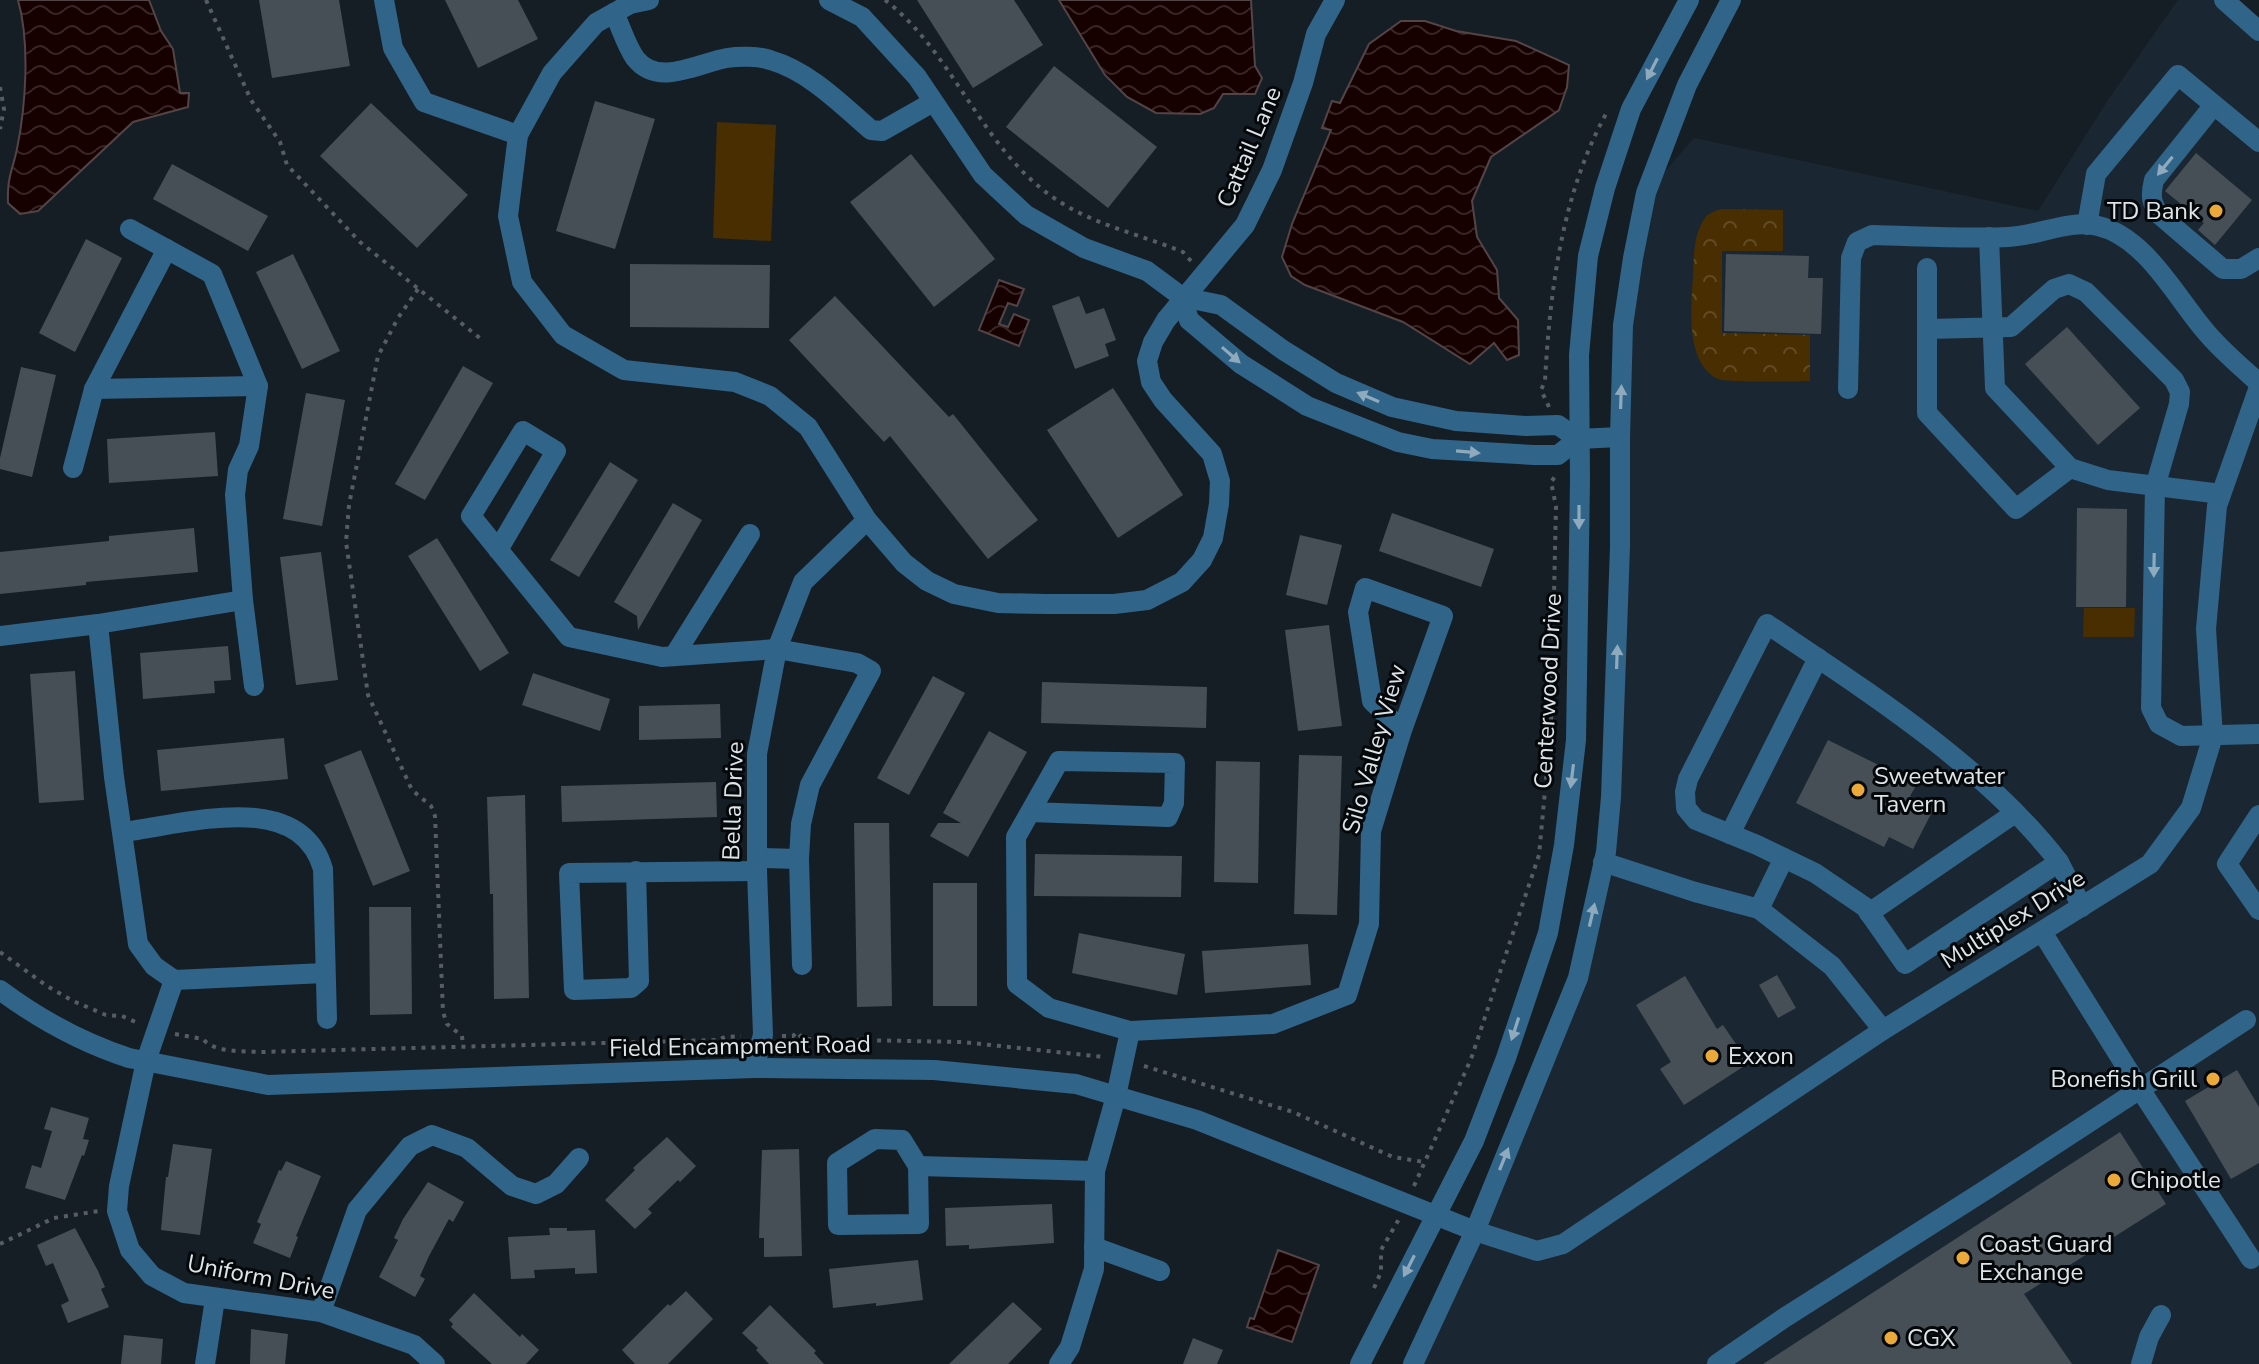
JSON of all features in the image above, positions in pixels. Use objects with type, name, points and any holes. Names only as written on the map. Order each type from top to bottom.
[{"type":"street","points":[[384,0],[393,48],[424,102],[518,135],[552,73],[596,23],[630,4],[649,0]]},
{"type":"street","points":[[829,0],[862,17],[917,77],[983,175],[1026,215],[1084,248],[1147,271],[1182,297],[1221,305],[1283,350],[1336,383],[1392,407],[1456,421],[1558,425],[1578,439]]},
{"type":"street","name":"Cattail Lane","points":[[518,135],[508,216],[522,282],[563,335],[624,370],[735,382],[770,396],[808,427],[867,520],[904,563],[927,581],[954,594],[998,603],[1114,604],[1147,600],[1182,582],[1202,560],[1213,538],[1220,481],[1212,454],[1163,400],[1151,382],[1147,361],[1153,342],[1182,297],[1245,225],[1272,170],[1303,83],[1316,34],[1335,0]]},
{"type":"street","name":"Centerwood Drive","points":[[1360,1364],[1474,1141],[1548,933],[1564,845],[1576,740],[1579,355],[1588,256],[1631,109],[1689,0]]},
{"type":"street","points":[[1413,1364],[1475,1231],[1578,978],[1603,862],[1611,797],[1620,547],[1623,325],[1633,258],[1646,193],[1687,85],[1731,0]]},
{"type":"street","points":[[2224,0],[2259,31]]},
{"type":"street","points":[[614,13],[636,58],[650,71],[665,73],[729,58],[768,59],[799,72],[871,130],[882,131],[933,102]]},
{"type":"street","points":[[2087,225],[2096,174],[2178,75],[2259,142]]},
{"type":"street","points":[[2214,105],[2154,180],[2151,195],[2154,207],[2223,269],[2241,269],[2259,258]]},
{"type":"street","points":[[1848,389],[1851,258],[1857,242],[1872,235],[2037,235],[2072,223],[2101,226],[2128,241],[2162,271],[2206,333],[2259,385]]},
{"type":"street","points":[[130,229],[212,274],[258,386],[249,446],[238,470],[235,495],[243,600],[254,686]]},
{"type":"street","points":[[1989,237],[1995,388],[2070,468],[2108,480],[2221,494]]},
{"type":"street","points":[[73,468],[94,389],[167,249]]},
{"type":"street","points":[[1927,268],[1927,413],[2016,509],[2070,468]]},
{"type":"street","points":[[1927,329],[2011,327],[2054,289],[2069,284],[2086,292],[2174,380],[2180,392],[2155,487],[2151,708],[2159,724],[2181,736],[2259,734]]},
{"type":"street","points":[[1182,297],[1189,320],[1241,364],[1307,406],[1398,442],[1432,449],[1503,455],[1558,455],[1578,439],[1620,437]]},
{"type":"street","name":"Multiplex Drive","points":[[1475,1231],[1537,1251],[1563,1244],[1883,1030],[2150,864],[2191,808],[2213,736],[2206,629],[2217,506],[2259,385]]},
{"type":"street","points":[[94,389],[258,386]]},
{"type":"street","points":[[498,550],[556,451],[523,431],[471,516],[498,550],[569,637],[662,657],[777,649],[857,663],[871,671],[810,785],[801,824],[799,859],[802,965]]},
{"type":"street","name":"Bella Drive","points":[[754,1068],[763,1035],[757,754],[777,649],[803,582],[867,520]]},
{"type":"street","points":[[674,656],[750,534]]},
{"type":"street","name":"Silo Valley View","points":[[1030,812],[1168,817],[1174,803],[1175,763],[1059,761],[1030,812],[1016,837],[1017,984],[1049,1008],[1130,1031],[1273,1024],[1347,995],[1369,924],[1371,831],[1402,730],[1443,616],[1365,588],[1358,612],[1372,701],[1402,730]]},
{"type":"street","points":[[0,636],[98,624],[243,600]]},
{"type":"street","points":[[98,624],[138,944],[154,966],[174,980],[325,973]]},
{"type":"street","points":[[2059,862],[1905,964],[1865,907],[1815,873],[1696,820],[1686,808],[1685,792],[1688,779],[1767,624],[1943,748],[2033,828],[2059,862],[2082,907]]},
{"type":"street","points":[[1730,834],[1818,658]]},
{"type":"street","points":[[1869,913],[2015,813]]},
{"type":"street","points":[[2259,815],[2227,864],[2259,910]]},
{"type":"street","points":[[123,832],[225,818],[269,819],[306,837],[318,852],[323,869],[327,1019]]},
{"type":"street","points":[[1759,909],[1784,858]]},
{"type":"street","points":[[636,871],[639,981],[631,988],[574,990],[569,873],[757,865],[799,859]]},
{"type":"street","points":[[1603,862],[1759,909],[1832,966],[1883,1030]]},
{"type":"street","points":[[2042,932],[2251,1259]]},
{"type":"street","name":"Uniform Drive","points":[[174,980],[146,1061],[119,1186],[117,1211],[130,1250],[152,1276],[184,1293],[321,1312],[414,1345],[435,1364]]},
{"type":"street","name":"Field Encampment Road","points":[[0,990],[53,1025],[92,1045],[129,1058],[268,1085],[754,1068],[934,1070],[1076,1084],[1197,1120],[1475,1231]]},
{"type":"street","points":[[1717,1364],[2246,1020]]},
{"type":"street","points":[[1059,1364],[1070,1347],[1094,1269],[1095,1171],[1130,1031]]},
{"type":"street","points":[[321,1312],[357,1210],[410,1146],[432,1135],[467,1148],[512,1186],[536,1194],[556,1184],[579,1158]]},
{"type":"street","points":[[875,1139],[902,1140],[918,1166],[919,1224],[838,1225],[837,1163],[875,1139]]},
{"type":"street","points":[[918,1166],[1095,1171]]},
{"type":"street","points":[[1094,1247],[1160,1271]]},
{"type":"street","points":[[205,1364],[215,1299]]},
{"type":"street","points":[[2141,1364],[2149,1337],[2161,1315]]},
{"type":"path","points":[[206,0],[251,100],[280,142],[287,165],[360,242],[481,339]]},
{"type":"path","points":[[885,0],[923,37],[991,133],[1026,174],[1057,200],[1091,218],[1183,252],[1204,273]]},
{"type":"path","points":[[0,87],[4,109],[0,129]]},
{"type":"path","points":[[1558,425],[1541,390],[1545,381],[1561,245],[1572,193],[1608,110]]},
{"type":"path","points":[[418,289],[378,356],[349,505],[346,542],[368,695],[412,790],[431,806],[435,816],[443,1012],[447,1024],[462,1036],[463,1046]]},
{"type":"path","points":[[1143,1065],[1293,1112],[1393,1157],[1424,1162],[1471,1059],[1539,855],[1551,726],[1556,506],[1551,482],[1557,476],[1558,455]]},
{"type":"path","points":[[0,952],[73,1001],[106,1015],[122,1016],[134,1022]]},
{"type":"path","points":[[793,1036],[797,1032],[803,1039],[962,1042],[1101,1057]]},
{"type":"path","points":[[194,1039],[203,1039],[207,1044],[220,1048],[261,1052],[718,1040],[737,1037]]},
{"type":"path","points":[[0,1244],[54,1218],[117,1211]]},
{"type":"path","points":[[1371,1295],[1381,1272],[1381,1250],[1401,1215]]},
{"type":"shaded area","points":[[2178,0],[2227,0],[2259,24],[2259,1364],[1417,1364],[1578,978],[1603,862],[1620,437],[1646,193],[1694,138],[2038,211],[2108,100]]},
{"type":"green space","points":[[717,122],[776,125],[771,241],[713,238]]},
{"type":"green space","points":[[1721,209],[1783,210],[1783,251],[1722,251],[1722,333],[1810,335],[1810,381],[1718,379],[1707,371],[1700,360],[1691,318],[1694,249],[1704,220]]},
{"type":"green space","points":[[2084,608],[2135,608],[2134,637],[2083,637]]},
{"type":"water","points":[[18,0],[149,0],[161,31],[173,49],[180,93],[189,93],[188,107],[133,122],[38,211],[20,214],[8,203],[24,94],[24,35]]},
{"type":"water","points":[[1059,0],[1251,0],[1255,66],[1262,78],[1255,94],[1223,94],[1214,108],[1200,114],[1156,113],[1127,97],[1105,75]]},
{"type":"water","points":[[1401,21],[1425,21],[1456,31],[1516,41],[1569,65],[1567,87],[1559,110],[1491,157],[1472,201],[1477,237],[1497,270],[1499,298],[1518,320],[1519,355],[1507,360],[1494,343],[1470,364],[1403,322],[1305,285],[1291,276],[1282,257],[1292,224],[1331,130],[1322,128],[1332,101],[1340,103],[1369,44]]},
{"type":"water","points":[[999,280],[1024,289],[1017,306],[1008,303],[999,324],[1008,327],[1014,314],[1029,320],[1019,346],[979,330]]},
{"type":"water","points":[[1278,1250],[1319,1265],[1292,1342],[1247,1327],[1250,1318],[1254,1319]]},
{"type":"building","points":[[259,0],[339,0],[350,66],[272,78]]},
{"type":"building","points":[[445,0],[518,0],[538,39],[478,68]]},
{"type":"building","points":[[917,0],[1014,0],[1043,45],[973,88]]},
{"type":"building","points":[[1054,66],[1157,147],[1108,208],[1006,127]]},
{"type":"building","points":[[595,101],[655,119],[615,249],[556,231]]},
{"type":"building","points":[[371,103],[468,195],[417,248],[320,156]]},
{"type":"building","name":"TD Bank","points":[[2196,153],[2252,200],[2215,245],[2198,230],[2204,223],[2165,191]]},
{"type":"building","points":[[911,154],[995,259],[934,307],[850,202]]},
{"type":"building","points":[[172,164],[268,216],[248,251],[153,199]]},
{"type":"building","points":[[86,239],[122,258],[75,352],[39,333]]},
{"type":"building","points":[[293,254],[340,351],[302,369],[256,272]]},
{"type":"building","points":[[1726,254],[1809,256],[1808,278],[1823,278],[1821,334],[1724,331]]},
{"type":"building","points":[[630,264],[770,265],[769,328],[630,327]]},
{"type":"building","points":[[835,296],[949,417],[953,414],[1038,520],[988,559],[890,436],[884,442],[789,340]]},
{"type":"building","points":[[1079,296],[1086,314],[1104,308],[1116,340],[1105,344],[1109,356],[1075,369],[1052,306]]},
{"type":"building","points":[[2067,327],[2140,408],[2098,445],[2025,364]]},
{"type":"building","points":[[463,366],[493,383],[425,500],[395,484]]},
{"type":"building","points":[[21,367],[56,375],[32,477],[0,469]]},
{"type":"building","points":[[1113,388],[1183,495],[1118,538],[1047,430]]},
{"type":"building","points":[[306,393],[345,400],[322,526],[283,519]]},
{"type":"building","points":[[215,432],[218,476],[109,483],[107,439]]},
{"type":"building","points":[[610,462],[638,480],[579,577],[550,560]]},
{"type":"building","points":[[673,503],[702,520],[638,630],[637,616],[614,602]]},
{"type":"building","points":[[2077,508],[2127,509],[2126,607],[2076,607]]},
{"type":"building","points":[[1392,513],[1494,549],[1481,587],[1379,551]]},
{"type":"building","points":[[194,528],[198,572],[86,582],[86,585],[0,594],[0,552],[109,541],[109,536]]},
{"type":"building","points":[[1300,535],[1342,545],[1327,605],[1286,595]]},
{"type":"building","points":[[437,538],[509,653],[480,671],[408,556]]},
{"type":"building","points":[[321,552],[338,680],[296,685],[280,557]]},
{"type":"building","points":[[1329,625],[1342,726],[1298,731],[1285,630]]},
{"type":"building","points":[[228,646],[231,680],[214,681],[215,693],[143,699],[140,653]]},
{"type":"building","points":[[75,671],[84,800],[39,803],[30,674]]},
{"type":"building","points":[[533,673],[610,699],[600,731],[522,705]]},
{"type":"building","points":[[933,676],[965,693],[909,795],[877,778]]},
{"type":"building","points":[[1042,682],[1207,687],[1206,728],[1041,723]]},
{"type":"building","points":[[720,704],[721,738],[639,740],[639,706]]},
{"type":"building","points":[[989,731],[1027,752],[968,857],[930,836],[938,823],[961,823],[943,813]]},
{"type":"building","points":[[284,738],[288,779],[161,791],[157,750]]},
{"type":"building","name":"Sweetwater Tavern","points":[[1828,740],[1917,784],[1910,796],[1934,808],[1913,849],[1889,837],[1884,847],[1796,803]]},
{"type":"building","points":[[361,750],[410,871],[373,886],[324,765]]},
{"type":"building","points":[[1299,755],[1342,756],[1337,915],[1294,914]]},
{"type":"building","points":[[1216,761],[1260,762],[1258,883],[1214,882]]},
{"type":"building","points":[[716,782],[717,817],[562,822],[561,786]]},
{"type":"building","points":[[525,795],[529,998],[494,999],[493,894],[490,894],[487,797]]},
{"type":"building","points":[[854,823],[889,823],[892,1006],[857,1007]]},
{"type":"building","points":[[1035,854],[1182,856],[1181,897],[1034,896]]},
{"type":"building","points":[[933,883],[977,883],[977,1006],[933,1006]]},
{"type":"building","points":[[369,907],[411,907],[412,1014],[370,1015]]},
{"type":"building","points":[[1079,933],[1185,954],[1177,995],[1072,973]]},
{"type":"building","points":[[1308,944],[1311,985],[1205,993],[1202,951]]},
{"type":"building","points":[[1777,975],[1796,1008],[1778,1018],[1759,985]]},
{"type":"building","points":[[1685,976],[1717,1029],[1723,1025],[1749,1063],[1684,1105],[1660,1069],[1671,1062],[1636,1005]]},
{"type":"building","points":[[2237,1070],[2259,1107],[2259,1163],[2231,1179],[2185,1101]]},
{"type":"building","points":[[51,1107],[89,1118],[83,1139],[89,1140],[65,1200],[25,1188],[32,1165],[41,1168],[52,1131],[44,1129]]},
{"type":"building","name":"Coast Guard Exchange","points":[[2120,1132],[2166,1204],[2024,1294],[2072,1364],[1763,1364]]},
{"type":"building","points":[[667,1137],[696,1166],[648,1209],[652,1213],[635,1229],[605,1200],[635,1170],[633,1168]]},
{"type":"building","points":[[173,1144],[212,1149],[200,1235],[161,1230]]},
{"type":"building","points":[[799,1149],[802,1256],[764,1257],[764,1238],[759,1238],[762,1150]]},
{"type":"building","points":[[286,1161],[321,1176],[290,1258],[253,1243],[261,1224],[257,1222],[279,1170]]},
{"type":"building","points":[[428,1182],[464,1202],[453,1222],[449,1219],[429,1256],[420,1276],[425,1279],[415,1297],[379,1277],[398,1240],[394,1238],[403,1219]]},
{"type":"building","points":[[1052,1204],[1054,1243],[969,1249],[969,1245],[946,1246],[945,1208]]},
{"type":"building","points":[[75,1228],[105,1287],[101,1289],[109,1307],[68,1323],[61,1305],[69,1301],[53,1263],[46,1266],[37,1245]]},
{"type":"building","points":[[549,1228],[595,1230],[597,1273],[575,1274],[575,1268],[534,1270],[535,1278],[511,1279],[508,1237],[550,1235]]},
{"type":"building","points":[[918,1260],[923,1300],[833,1308],[829,1269]]},
{"type":"building","points":[[686,1291],[713,1319],[668,1364],[635,1364],[622,1350],[668,1304],[670,1306]]},
{"type":"building","points":[[474,1293],[520,1337],[522,1334],[539,1350],[526,1364],[492,1364],[451,1327],[453,1324],[449,1320]]},
{"type":"building","points":[[1013,1302],[1042,1329],[1008,1364],[949,1364]]},
{"type":"building","points":[[770,1305],[816,1351],[814,1353],[824,1364],[769,1364],[756,1350],[758,1348],[742,1333]]},
{"type":"building","points":[[251,1329],[288,1334],[285,1364],[250,1364]]},
{"type":"building","points":[[124,1335],[163,1339],[161,1364],[121,1364]]},
{"type":"building","points":[[1193,1338],[1223,1350],[1217,1364],[1183,1364]]},
{"type":"place","name":"TD Bank","points":[[2216,211]]},
{"type":"place","name":"Sweetwater Tavern","points":[[1858,790]]},
{"type":"place","name":"Exxon","points":[[1712,1056]]},
{"type":"place","name":"Bonefish Grill","points":[[2213,1079]]},
{"type":"place","name":"Chipotle","points":[[2114,1180]]},
{"type":"place","name":"Coast Guard Exchange","points":[[1963,1258]]},
{"type":"place","name":"CGX","points":[[1891,1338]]}]
